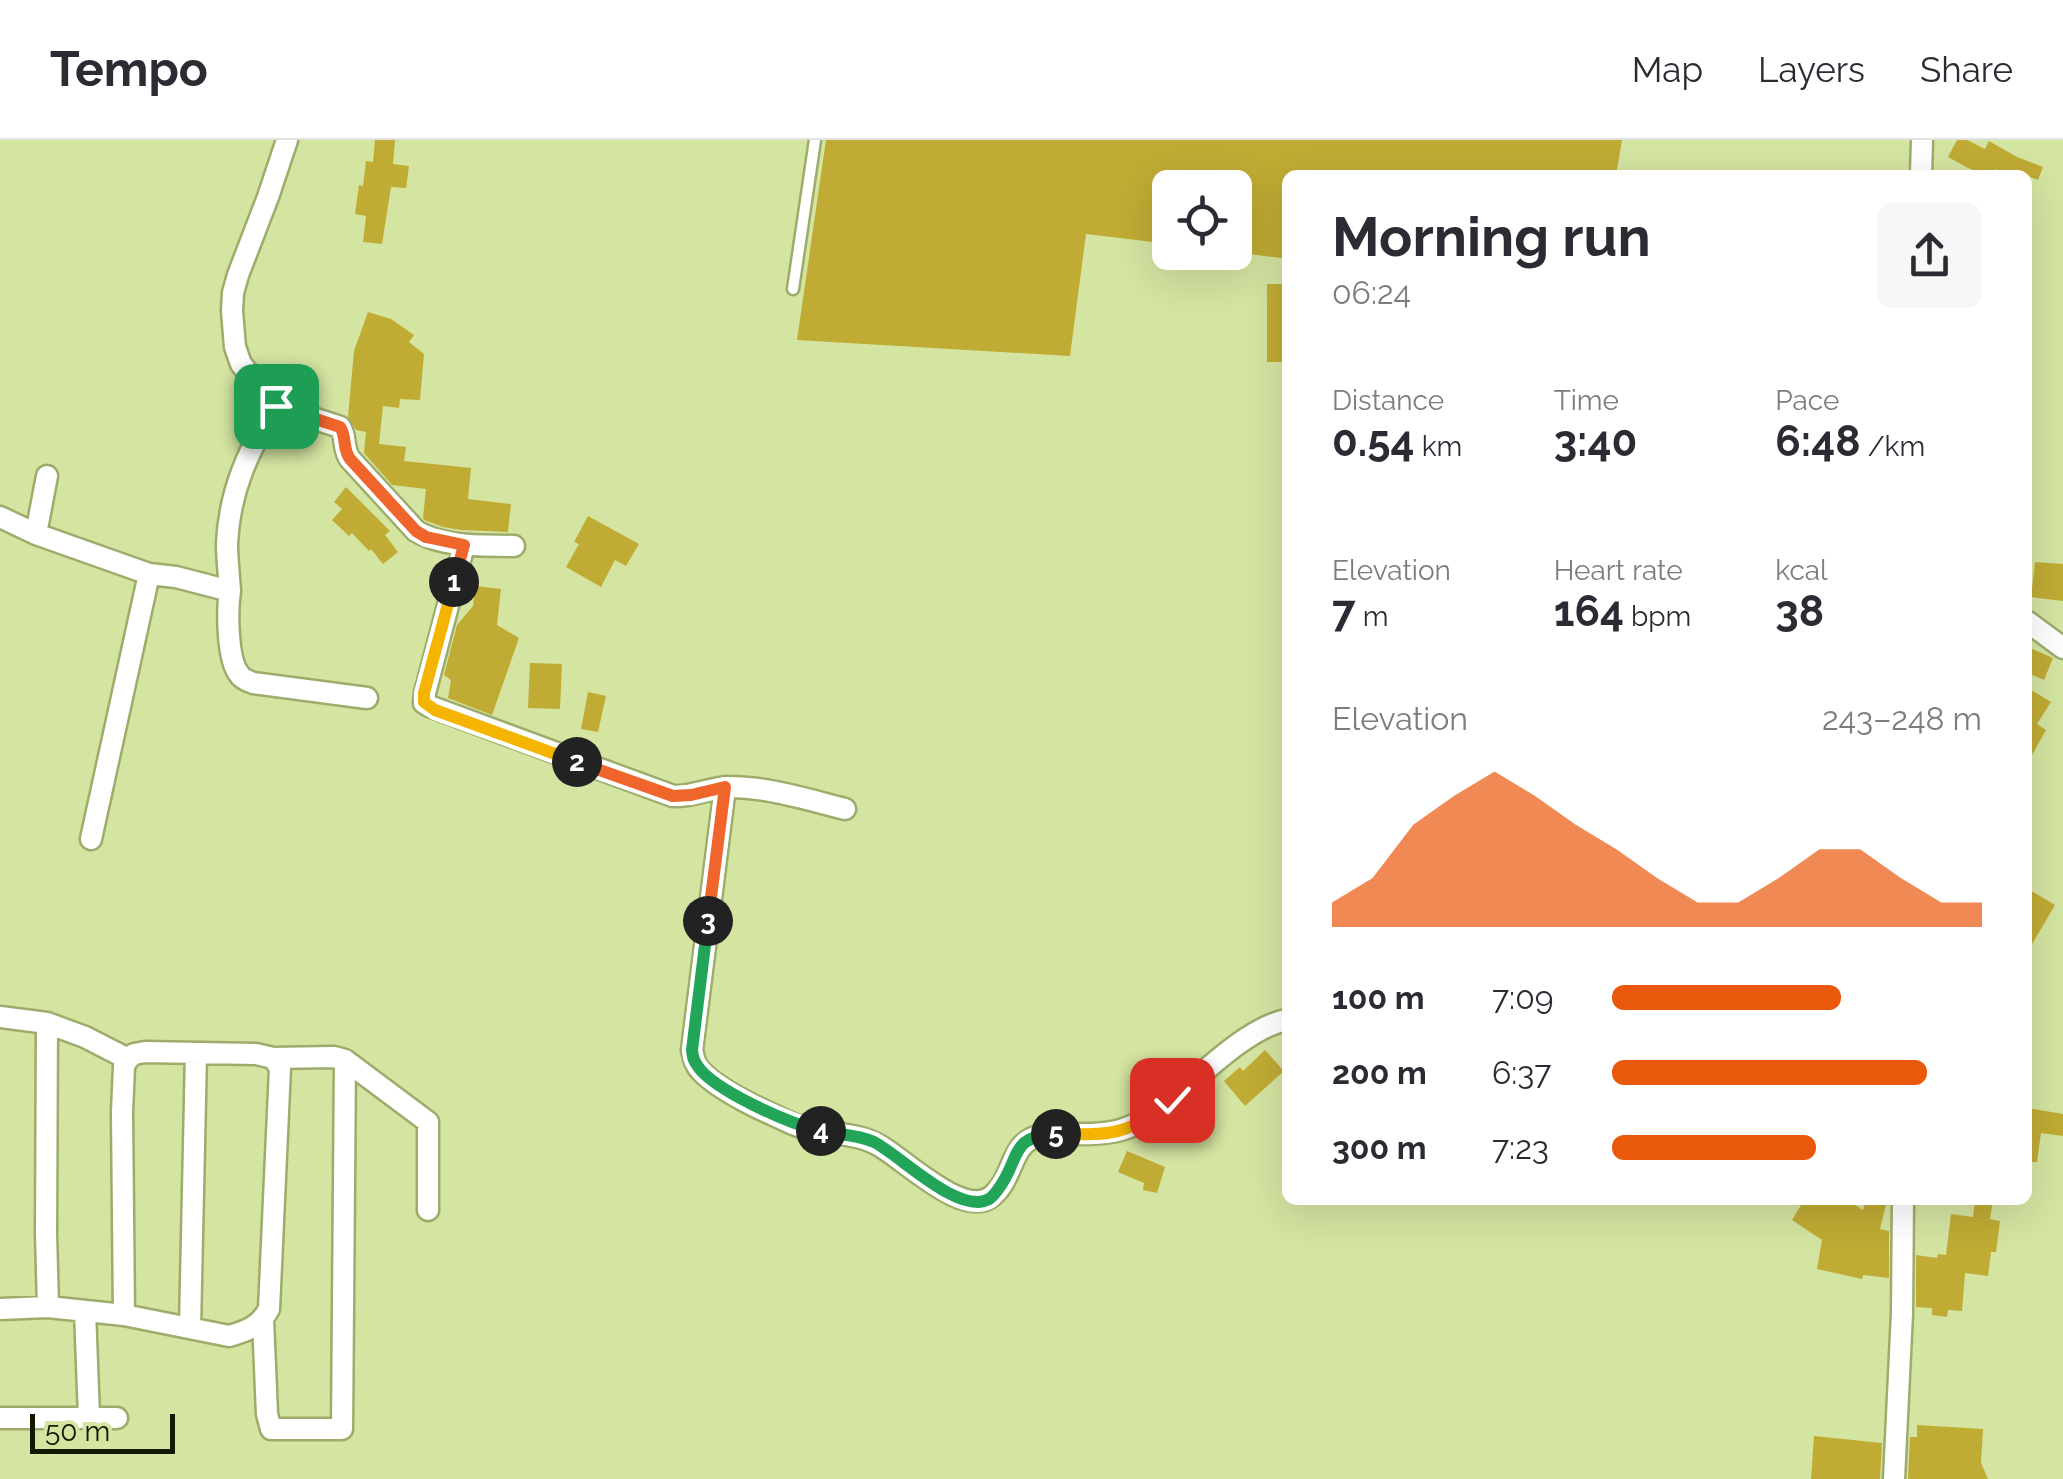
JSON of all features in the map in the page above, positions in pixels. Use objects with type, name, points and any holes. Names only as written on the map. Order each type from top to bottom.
[{"type":"street","points":[[287,140],[232,293],[235,347],[242,364],[276,406],[340,427],[350,459],[416,531],[464,545],[514,546]]},
{"type":"street","points":[[1921,170],[1922,140]]},
{"type":"street","points":[[276,406],[255,439],[240,474],[227,542],[227,612],[237,673],[253,682],[368,698]]},
{"type":"street","points":[[36,534],[48,476]]},
{"type":"street","points":[[0,517],[36,534],[149,574],[230,591]]},
{"type":"street","points":[[464,545],[424,693],[428,706],[673,796],[725,787],[778,791],[845,810]]},
{"type":"street","points":[[91,838],[149,574]]},
{"type":"street","points":[[2032,625],[2063,648]]},
{"type":"street","points":[[725,787],[692,1050],[694,1062],[710,1078],[761,1110],[802,1128],[857,1135],[880,1145],[966,1201],[988,1200],[996,1192],[1016,1151],[1026,1140],[1040,1135],[1120,1132],[1138,1125],[1224,1054],[1282,1021]]},
{"type":"street","points":[[0,1017],[47,1024],[85,1037],[128,1059]]},
{"type":"street","points":[[47,1024],[48,1307]]},
{"type":"street","points":[[190,1328],[196,1053]]},
{"type":"street","points":[[124,1315],[122,1112],[124,1066],[134,1054],[340,1057],[428,1122],[428,1210]]},
{"type":"street","points":[[273,1058],[280,1068],[278,1140],[268,1308],[263,1320],[271,1429],[342,1429],[345,1060]]},
{"type":"street","points":[[1894,1479],[1903,1205]]},
{"type":"street","points":[[0,1309],[48,1307],[124,1315],[229,1336],[263,1320]]},
{"type":"street","points":[[85,1311],[89,1417]]},
{"type":"street","points":[[0,1395],[1,1418],[117,1418]]},
{"type":"lane","points":[[793,289],[815,140]]},
{"type":"building","points":[[375,140],[395,140],[393,164],[409,166],[406,188],[391,187],[382,244],[363,242],[366,216],[355,214],[366,161],[373,162]]},
{"type":"building","points":[[826,140],[1622,140],[1617,170],[1282,170],[1282,258],[1252,254],[1252,170],[1152,170],[1152,242],[1086,234],[1070,356],[797,340]]},
{"type":"building","points":[[1957,140],[1967,140],[1985,149],[1989,141],[2043,167],[2038,180],[2032,178],[2032,170],[1973,170],[1948,157]]},
{"type":"building","points":[[1267,284],[1282,284],[1282,362],[1267,362]]},
{"type":"building","points":[[368,312],[391,319],[414,335],[409,342],[424,354],[420,400],[400,399],[399,408],[383,406],[379,444],[406,447],[404,461],[471,468],[468,499],[511,504],[508,532],[461,530],[424,520],[426,489],[392,485],[364,453],[366,432],[356,430],[348,417],[354,351]]},
{"type":"building","points":[[346,487],[390,531],[385,535],[398,552],[383,564],[371,549],[332,520],[342,509],[334,502]]},
{"type":"building","points":[[588,516],[639,544],[626,566],[615,560],[601,587],[566,567]]},
{"type":"building","points":[[2035,562],[2063,564],[2063,601],[2032,597]]},
{"type":"building","points":[[475,586],[501,589],[497,625],[519,638],[492,715],[448,698],[451,680],[444,675],[457,625],[473,606]]},
{"type":"building","points":[[2032,649],[2053,658],[2044,680],[2032,675]]},
{"type":"building","points":[[530,663],[562,664],[560,709],[528,708]]},
{"type":"building","points":[[2032,690],[2051,702],[2037,724],[2046,730],[2032,755]]},
{"type":"building","points":[[588,692],[606,696],[598,732],[581,729]]},
{"type":"building","points":[[2032,891],[2055,905],[2032,944]]},
{"type":"building","points":[[1265,1050],[1282,1069],[1245,1106],[1224,1081],[1240,1067],[1243,1071]]},
{"type":"building","points":[[2032,1109],[2063,1114],[2063,1136],[2041,1133],[2037,1162],[2032,1162]]},
{"type":"building","points":[[1127,1151],[1165,1167],[1157,1193],[1143,1190],[1144,1183],[1118,1172]]},
{"type":"building","points":[[1801,1205],[1855,1205],[1863,1210],[1864,1205],[1886,1205],[1880,1229],[1889,1231],[1889,1278],[1863,1275],[1862,1279],[1817,1269],[1822,1240],[1792,1220]]},
{"type":"building","points":[[1974,1205],[1992,1205],[1990,1219],[2000,1221],[1988,1276],[1965,1273],[1962,1311],[1948,1310],[1947,1317],[1932,1315],[1932,1308],[1916,1307],[1916,1255],[1946,1255],[1951,1214],[1973,1217]]},
{"type":"building","points":[[1917,1425],[1983,1429],[1981,1463],[1988,1479],[1908,1479],[1910,1437],[1917,1437]]},
{"type":"building","points":[[1814,1436],[1882,1443],[1880,1479],[1811,1479]]},
{"type":"route","points":[[276,406],[340,427],[350,459],[416,531],[464,545],[424,693],[428,706],[673,796],[725,787],[692,1050],[699,1070],[761,1110],[802,1128],[857,1135],[880,1145],[950,1194],[976,1202],[988,1200],[996,1192],[1016,1151],[1026,1140],[1040,1135],[1120,1132],[1138,1125],[1172,1100]]}]
